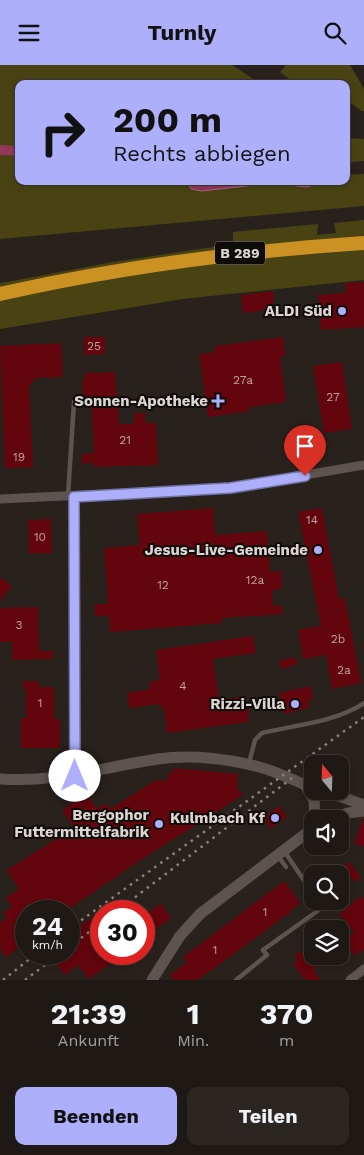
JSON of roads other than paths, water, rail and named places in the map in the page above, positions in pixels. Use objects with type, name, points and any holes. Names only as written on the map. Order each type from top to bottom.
[{"type":"highway","name":"B 289","points":[[0,294],[106,272],[173,262],[263,251],[364,243]]},
{"type":"street","points":[[0,499],[230,488],[364,465]]},
{"type":"street","points":[[71,497],[75,776]]},
{"type":"street","points":[[0,779],[75,776],[159,759],[190,758],[264,768],[304,784]]},
{"type":"street","points":[[349,800],[364,805]]},
{"type":"street","points":[[349,813],[364,811]]},
{"type":"street","points":[[152,980],[180,936],[200,915],[304,835]]},
{"type":"street","points":[[350,980],[364,969]]},
{"type":"lane","points":[[71,497],[74,402]]},
{"type":"lane","points":[[249,765],[255,740],[262,733],[332,717],[356,709],[364,703]]},
{"type":"lane","points":[[281,854],[286,867]]},
{"type":"lane","points":[[281,854],[304,882]]},
{"type":"lane","points":[[236,980],[267,955],[264,950],[319,910]]},
{"type":"waterway","points":[[0,150],[15,151]]},
{"type":"railway","points":[[80,921],[364,717]]},
{"type":"railway","points":[[131,900],[292,778]]},
{"type":"railway","points":[[80,939],[90,931]]},
{"type":"railway","points":[[3,980],[22,965]]},
{"type":"railway","points":[[25,980],[45,965]]},
{"type":"place","name":"ALDI Süd","points":[[342,311]]},
{"type":"place","name":"Sonnen-Apotheke","points":[[218,401]]},
{"type":"place","name":"Jesus-Live-Gemeinde","points":[[318,550]]},
{"type":"place","name":"Rizzi-Villa","points":[[295,704]]},
{"type":"place","name":"Kulmbach Kf","points":[[275,818]]},
{"type":"place","name":"Bergophor Futtermittelfabrik","points":[[159,824]]}]
